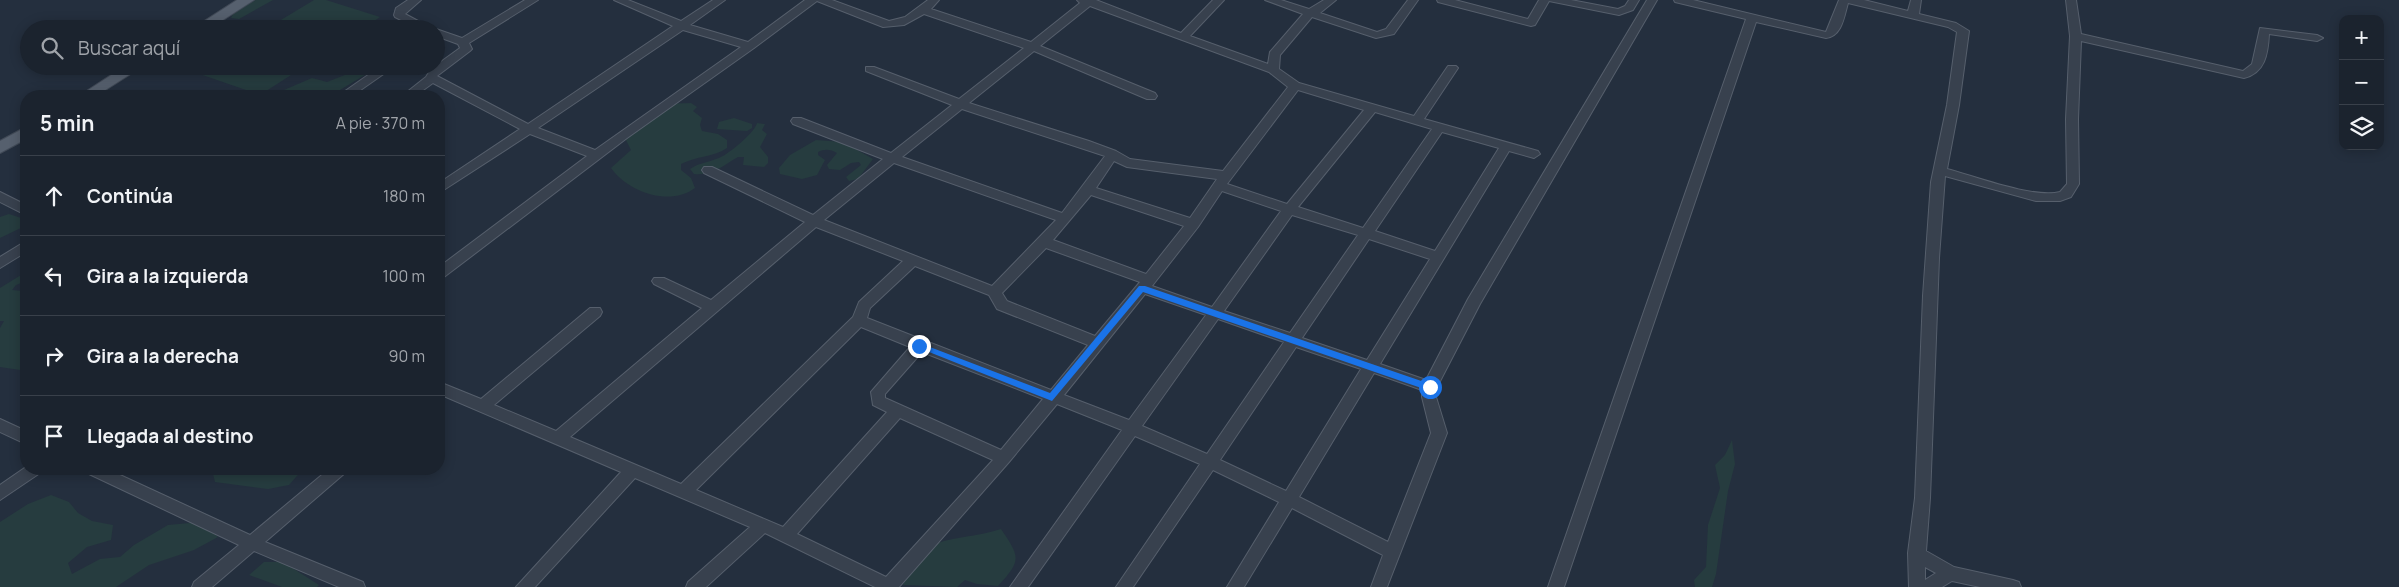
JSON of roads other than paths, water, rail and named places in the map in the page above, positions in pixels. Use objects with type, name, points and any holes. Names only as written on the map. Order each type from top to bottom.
[{"type":"main road","points":[[214,20],[247,0]]},
{"type":"main road","points":[[96,90],[121,75]]},
{"type":"main road","points":[[0,148],[20,136]]},
{"type":"street","points":[[411,20],[399,14],[400,10],[416,0]]},
{"type":"street","points":[[463,42],[532,0]]},
{"type":"street","points":[[619,0],[682,26],[750,46]]},
{"type":"street","points":[[445,185],[720,0]]},
{"type":"street","points":[[445,269],[595,155],[812,0]]},
{"type":"street","points":[[822,0],[883,24],[892,25],[903,23],[934,0]]},
{"type":"street","points":[[1183,37],[1219,0]]},
{"type":"street","points":[[1270,0],[1376,35],[1384,35],[1390,32],[1413,0]]},
{"type":"street","points":[[1253,62],[1274,54],[1311,12],[1320,9],[1331,0]]},
{"type":"street","points":[[1442,0],[1531,23],[1544,0]]},
{"type":"street","points":[[1553,0],[1619,12],[1629,8],[1634,0]]},
{"type":"street","points":[[1379,587],[1439,433],[1429,396],[1430,387],[1483,286],[1652,0]]},
{"type":"street","points":[[1679,0],[1829,35],[1832,34],[1844,0]]},
{"type":"street","points":[[1850,0],[1952,25],[1964,31],[1953,105],[1937,182],[1928,298],[1922,492],[1916,553],[1917,587]]},
{"type":"street","points":[[1913,16],[1916,0]]},
{"type":"street","points":[[1940,171],[2042,198],[2060,197],[2069,192],[2074,184],[2072,119],[2076,36],[2070,0]]},
{"type":"street","points":[[558,438],[711,306],[814,221],[962,105],[1087,1],[1273,70],[1295,86],[1534,154]]},
{"type":"street","points":[[923,10],[1033,47],[1151,96]]},
{"type":"street","points":[[1556,587],[1752,18]]},
{"type":"street","points":[[2076,36],[2244,75],[2248,75],[2260,59],[2264,30],[2318,38]]},
{"type":"street","points":[[445,35],[463,42],[466,49],[445,64]]},
{"type":"street","points":[[1273,70],[1274,54]]},
{"type":"street","points":[[1417,121],[1452,68]]},
{"type":"street","points":[[870,69],[962,105],[1112,154],[1127,163],[1224,181],[1288,211],[1366,231],[1436,256]]},
{"type":"street","points":[[353,90],[376,75]]},
{"type":"street","points":[[416,90],[433,75]]},
{"type":"street","points":[[432,78],[527,128],[595,155]]},
{"type":"street","points":[[445,390],[763,525],[889,586],[1004,458],[1096,342],[1194,224],[1295,86]]},
{"type":"street","points":[[1018,587],[1131,427],[1288,211],[1372,108]]},
{"type":"street","points":[[797,121],[894,160],[1063,218]]},
{"type":"street","points":[[1124,587],[1439,127]]},
{"type":"street","points":[[1235,587],[1436,256],[1506,146]]},
{"type":"street","points":[[994,292],[1044,242],[1089,190],[1112,154]]},
{"type":"street","points":[[708,170],[814,221],[994,292]]},
{"type":"street","points":[[1089,190],[1194,224]]},
{"type":"street","points":[[0,196],[20,208]]},
{"type":"street","points":[[1044,242],[1214,313],[1430,387]]},
{"type":"street","points":[[0,263],[20,250]]},
{"type":"street","points":[[684,491],[859,320],[864,306],[913,260]]},
{"type":"street","points":[[659,281],[711,306]]},
{"type":"street","points":[[994,292],[996,299],[1002,305],[1096,342]]},
{"type":"street","points":[[483,406],[595,312]]},
{"type":"street","points":[[859,320],[919,346],[1131,427],[1289,500],[1393,552]]},
{"type":"street","points":[[919,346],[878,392],[878,401],[1004,458]]},
{"type":"street","points":[[785,536],[897,411]]},
{"type":"street","points":[[0,425],[20,435]]},
{"type":"street","points":[[524,587],[632,470]]},
{"type":"street","points":[[0,494],[27,475]]},
{"type":"street","points":[[105,475],[251,543],[357,587]]},
{"type":"street","points":[[200,587],[333,475]]},
{"type":"street","points":[[694,587],[763,525]]},
{"type":"street","points":[[1916,553],[1950,573],[2013,587]]},
{"type":"street","points":[[1928,587],[1950,573]]}]
